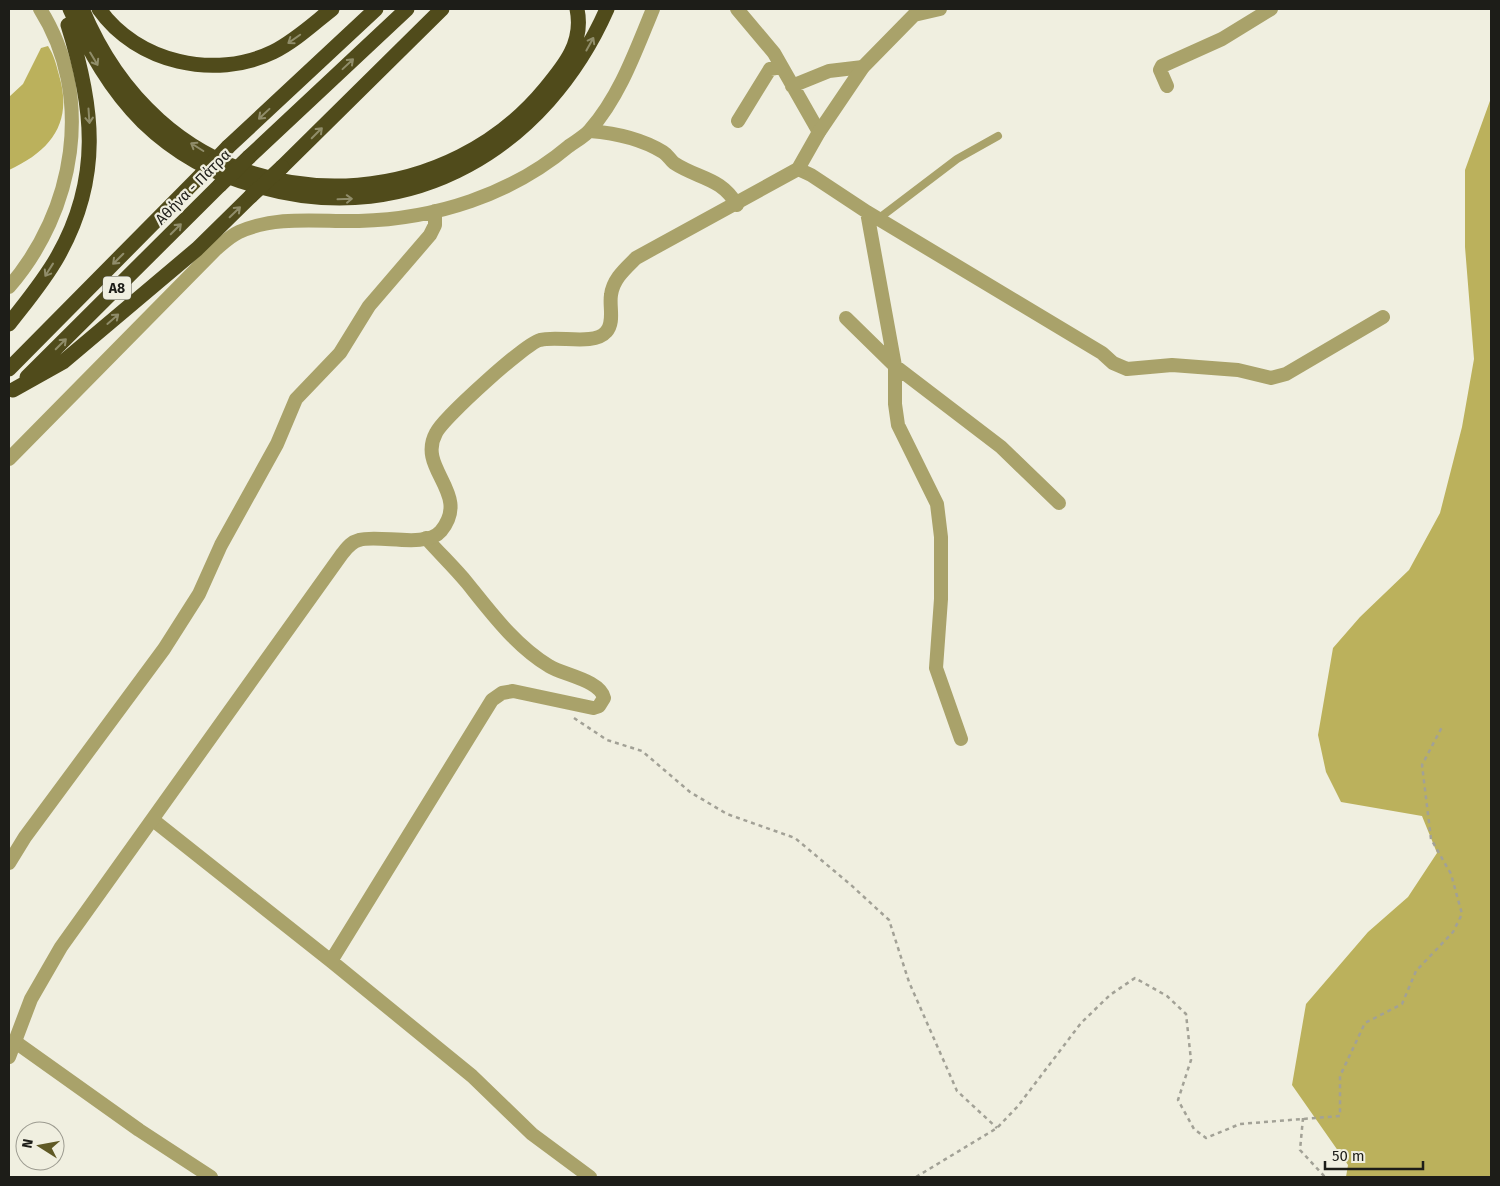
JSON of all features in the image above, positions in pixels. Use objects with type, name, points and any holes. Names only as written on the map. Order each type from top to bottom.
[{"type":"highway","points":[[9,324],[58,256],[74,221],[86,175],[90,146],[86,88],[64,9]]},
{"type":"highway","points":[[70,9],[91,54],[115,91],[144,123],[178,150],[209,168],[254,186],[294,195],[334,199],[374,196],[414,188],[455,172],[496,148],[533,118],[565,83],[589,45],[607,9]]},
{"type":"highway","points":[[82,9],[97,42],[122,81],[160,121],[182,138],[218,159],[264,176],[302,185],[339,187],[394,182],[429,171],[470,152],[508,126],[541,95],[568,59],[579,32],[577,9]]},
{"type":"highway","points":[[99,9],[114,26],[144,49],[180,62],[218,66],[246,61],[274,52],[332,9]]},
{"type":"highway","name":"Αθήνα - Πάτρα","points":[[9,369],[228,147],[376,9]]},
{"type":"highway","name":"Αθήνα - Πάτρα","points":[[11,393],[248,157],[406,9]]},
{"type":"highway","points":[[11,393],[63,362],[196,249],[442,9]]},
{"type":"street","points":[[9,286],[28,263],[49,224],[63,191],[72,146],[73,116],[63,62],[53,33],[40,9]]},
{"type":"street","points":[[9,458],[215,250],[238,232],[282,222],[376,221],[435,212],[476,199],[531,174],[590,131],[616,93],[653,9]]},
{"type":"street","points":[[737,9],[774,53],[818,132]]},
{"type":"street","points":[[9,1057],[31,999],[57,954],[350,544],[360,539],[426,538],[440,533],[451,511],[450,496],[434,462],[431,448],[436,433],[449,416],[529,345],[547,338],[598,337],[606,332],[611,323],[611,294],[615,281],[636,258],[737,205],[798,169],[818,132],[863,67],[905,22],[922,12],[940,9]]},
{"type":"street","points":[[1167,86],[1160,70],[1162,66],[1222,39],[1271,9]]},
{"type":"street","points":[[738,121],[770,69],[782,67]]},
{"type":"street","points":[[792,86],[829,71],[863,67]]},
{"type":"street","points":[[590,131],[631,137],[665,153],[673,162],[712,179],[730,192],[737,205]]},
{"type":"street","points":[[798,169],[845,196],[872,216],[1102,353],[1113,363],[1127,369],[1172,365],[1238,370],[1271,378],[1293,370],[1382,316]]},
{"type":"street","points":[[9,863],[25,837],[164,650],[199,594],[221,546],[277,444],[296,399],[340,353],[369,306],[430,235],[435,225],[435,212]]},
{"type":"street","points":[[872,216],[895,366],[895,404],[898,425],[938,504],[941,537],[941,599],[936,668],[961,739]]},
{"type":"street","points":[[846,318],[895,366],[1001,447],[1059,503]]},
{"type":"street","points":[[331,961],[492,700],[502,693],[513,691],[593,708],[599,706],[604,698],[603,693],[596,686],[552,668],[531,653],[489,612],[426,538]]},
{"type":"street","points":[[153,820],[472,1076],[532,1134],[590,1177]]},
{"type":"street","points":[[14,1041],[139,1130],[211,1177]]},
{"type":"lane","points":[[872,216],[958,159],[998,136]]},
{"type":"path","points":[[574,718],[607,740],[642,750],[690,792],[727,814],[795,838],[889,920],[909,982],[957,1091],[997,1128]]},
{"type":"path","points":[[916,1177],[997,1128],[1018,1106],[1081,1023],[1110,995],[1135,978],[1167,996],[1186,1014],[1191,1060],[1178,1100],[1194,1129],[1206,1138],[1240,1124],[1340,1116],[1340,1076],[1365,1023],[1402,1004],[1416,971],[1453,932],[1462,914],[1451,874],[1431,839],[1422,765],[1443,725]]},
{"type":"path","points":[[1303,1118],[1300,1150],[1325,1177]]},
{"type":"shaded area","points":[[48,46],[56,63],[63,92],[61,120],[47,144],[24,162],[9,170],[9,97],[23,84],[41,48]]},
{"type":"shaded area","points":[[1491,98],[1491,1177],[1346,1177],[1348,1165],[1292,1085],[1306,1004],[1368,932],[1408,897],[1437,853],[1422,816],[1341,802],[1326,772],[1318,735],[1333,648],[1360,617],[1409,570],[1440,513],[1462,427],[1474,359],[1465,247],[1465,170]]}]
